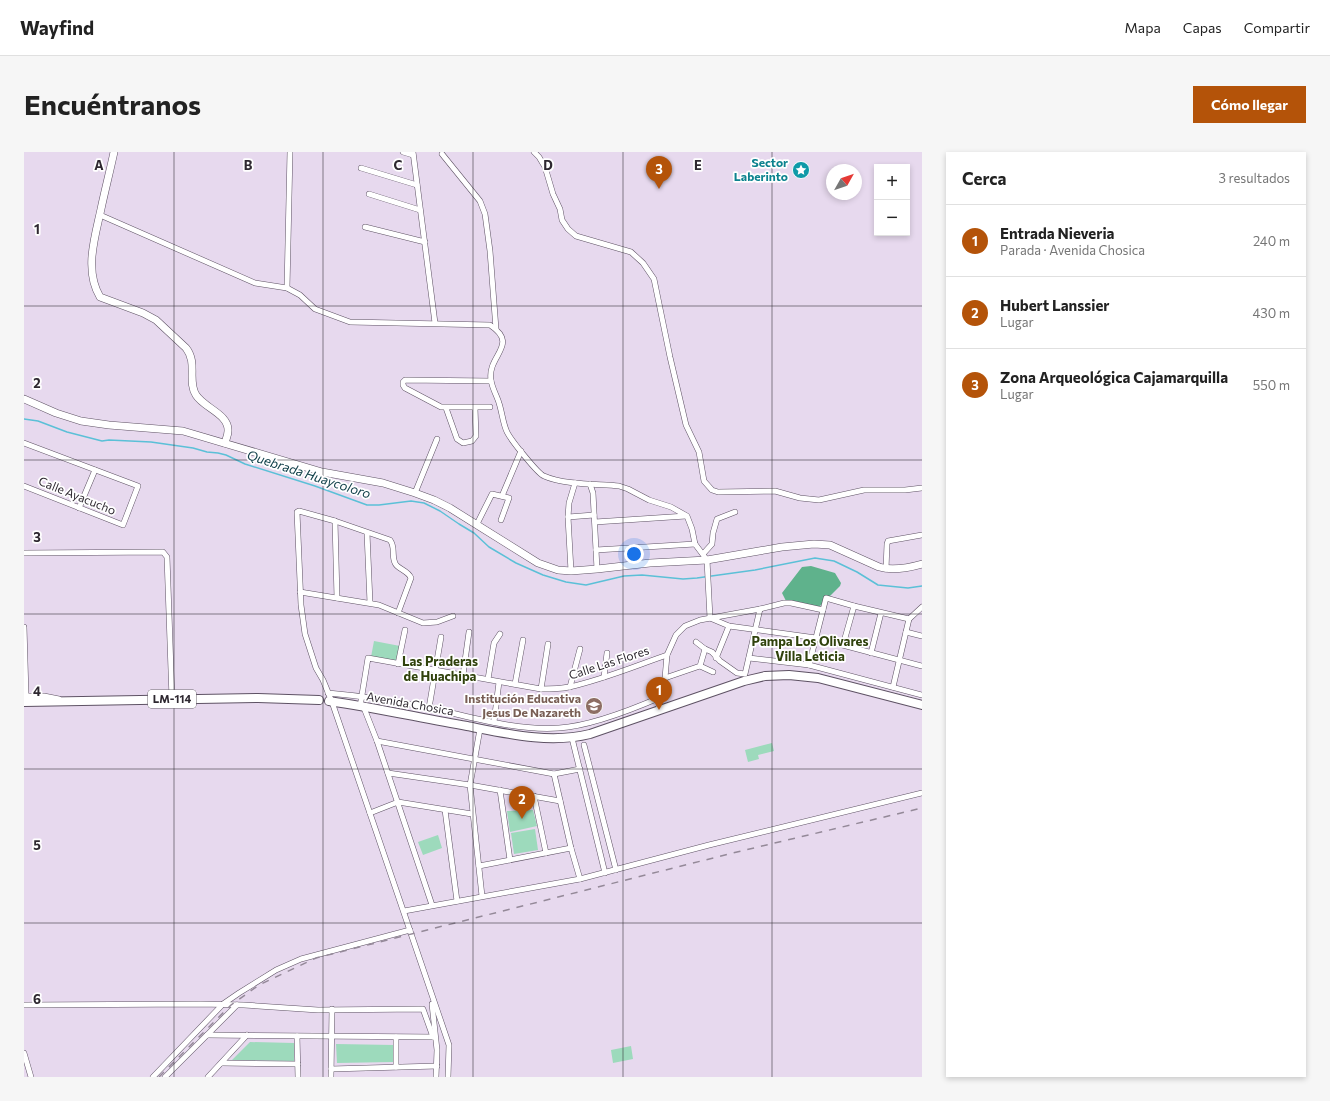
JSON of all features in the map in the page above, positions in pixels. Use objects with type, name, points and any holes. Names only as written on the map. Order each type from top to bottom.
[{"type":"main road","points":[[114,152],[92,250],[92,271],[98,293],[100,297],[143,313],[156,320],[186,348],[192,359],[193,388],[195,395],[200,401],[223,418],[228,430],[225,443]]},
{"type":"main road","points":[[24,399],[56,413],[81,421],[109,425],[183,431],[322,472],[383,483],[415,493],[439,502],[477,524],[538,563],[558,570],[597,570],[782,547],[822,544],[830,545],[886,569],[910,567],[922,564]]},
{"type":"main road","name":"Avenida Chosica","points":[[25,698],[70,701],[258,698],[330,699],[362,707],[547,739],[572,738],[613,727],[744,681],[765,676],[789,675],[818,678],[922,705]]},
{"type":"street","points":[[287,288],[290,152]]},
{"type":"street","points":[[403,152],[413,154],[435,323]]},
{"type":"street","points":[[534,152],[545,168],[553,194],[560,209],[562,220],[568,229],[576,236],[631,252],[643,263],[654,280],[686,425],[699,452],[704,480],[712,490],[718,492],[775,492],[800,498],[819,500],[864,490],[904,490],[922,488]]},
{"type":"street","points":[[442,154],[480,201],[485,214],[490,251],[496,329]]},
{"type":"street","points":[[361,168],[417,185]]},
{"type":"street","points":[[369,194],[420,210]]},
{"type":"street","points":[[100,215],[255,283],[287,288],[300,295],[315,309],[350,322],[490,325],[496,329],[502,339],[502,348],[494,361],[491,371],[491,381],[499,402],[507,432],[521,451],[542,476],[557,481],[619,486],[649,500],[671,507],[687,516],[692,529],[695,544],[705,557],[710,618]]},
{"type":"street","points":[[365,227],[425,242]]},
{"type":"street","points":[[490,407],[441,407],[405,388],[403,382],[405,380],[491,381]]},
{"type":"street","points":[[446,408],[458,439],[463,443],[472,441],[476,436],[475,408]]},
{"type":"street","points":[[415,493],[437,439]]},
{"type":"street","points":[[24,444],[95,470],[78,508]]},
{"type":"street","points":[[502,496],[521,451]]},
{"type":"street","name":"Calle Ayacucho","points":[[24,486],[122,525],[138,486],[95,470]]},
{"type":"street","points":[[571,571],[568,517],[569,503],[575,483]]},
{"type":"street","points":[[590,484],[593,493],[597,570]]},
{"type":"street","points":[[477,524],[492,494],[509,498],[501,520]]},
{"type":"street","points":[[398,613],[411,578],[409,573],[396,565],[394,561],[394,546],[390,540],[301,511],[297,512],[300,592],[305,634],[316,668],[323,680],[330,699],[370,813],[449,1045],[448,1077]]},
{"type":"street","points":[[705,557],[712,544],[717,519],[735,512]]},
{"type":"street","points":[[568,517],[594,515]]},
{"type":"street","points":[[595,522],[687,516]]},
{"type":"street","points":[[335,522],[337,598]]},
{"type":"street","points":[[367,533],[370,604]]},
{"type":"street","points":[[886,569],[888,541],[922,535]]},
{"type":"street","points":[[596,550],[695,544]]},
{"type":"street","points":[[24,553],[163,552],[167,557],[172,699]]},
{"type":"street","points":[[300,592],[379,605],[423,623],[437,622],[453,616]]},
{"type":"street","points":[[809,665],[826,598],[909,619]]},
{"type":"street","points":[[658,711],[665,678],[667,655],[676,635],[686,626],[700,620],[791,603],[822,610]]},
{"type":"street","points":[[843,645],[854,606]]},
{"type":"street","points":[[893,687],[909,619],[922,607]]},
{"type":"street","points":[[696,642],[704,649],[712,652],[716,658],[737,673],[745,674],[760,609]]},
{"type":"street","points":[[871,653],[881,613]]},
{"type":"street","points":[[710,618],[729,626],[816,638],[922,666]]},
{"type":"street","points":[[716,658],[729,626]]},
{"type":"street","points":[[24,627],[25,698]]},
{"type":"street","points":[[398,664],[405,630]]},
{"type":"street","points":[[463,675],[469,632]]},
{"type":"street","points":[[906,632],[922,636]]},
{"type":"street","points":[[488,679],[494,643],[500,634]]},
{"type":"street","points":[[429,708],[441,637]]},
{"type":"street","points":[[515,684],[523,640]]},
{"type":"street","points":[[541,689],[548,644]]},
{"type":"street","points":[[570,687],[580,649]]},
{"type":"street","points":[[700,666],[704,649]]},
{"type":"street","points":[[604,677],[606,654]]},
{"type":"street","name":"Calle Las Flores","points":[[362,696],[368,658],[541,689],[570,687],[667,655]]},
{"type":"street","points":[[749,658],[809,665],[922,695]]},
{"type":"street","points":[[665,678],[700,666],[713,672]]},
{"type":"street","points":[[494,722],[499,682]]},
{"type":"street","points":[[330,699],[362,696],[494,722],[544,729],[574,727],[612,716],[660,697]]},
{"type":"street","points":[[362,696],[362,707],[377,741],[432,906]]},
{"type":"street","points":[[480,728],[470,785],[482,896]]},
{"type":"street","points":[[572,738],[605,872]]},
{"type":"street","points":[[377,741],[554,774],[580,769]]},
{"type":"street","points":[[584,745],[616,870]]},
{"type":"street","points":[[388,773],[470,785],[560,801]]},
{"type":"street","points":[[554,774],[571,848],[580,879]]},
{"type":"street","points":[[500,790],[510,860]]},
{"type":"street","points":[[404,911],[580,879],[709,845],[922,794]]},
{"type":"street","points":[[534,796],[546,853]]},
{"type":"street","points":[[370,813],[398,802],[472,814]]},
{"type":"street","points":[[445,810],[457,901]]},
{"type":"street","points":[[479,866],[571,848]]},
{"type":"street","points":[[153,1077],[223,1004],[276,970],[301,959],[410,930]]},
{"type":"street","points":[[432,996],[434,1037]]},
{"type":"street","points":[[24,1005],[223,1004],[318,1010],[423,1009],[434,1037],[437,1050],[436,1077]]},
{"type":"street","points":[[165,1077],[237,1005]]},
{"type":"street","points":[[331,1077],[332,1009]]},
{"type":"street","points":[[207,1035],[434,1037]]},
{"type":"street","points":[[208,1077],[247,1035]]},
{"type":"street","points":[[297,1036],[298,1077]]},
{"type":"street","points":[[396,1036],[396,1067]]},
{"type":"street","points":[[24,1052],[31,1077]]},
{"type":"street","points":[[222,1063],[298,1064]]},
{"type":"street","points":[[331,1068],[437,1066]]},
{"type":"green space","points":[[811,566],[835,573],[841,583],[840,586],[820,606],[786,601],[782,593],[802,567]]},
{"type":"green space","points":[[374,641],[400,646],[397,662],[371,657]]},
{"type":"green space","points":[[772,743],[774,751],[758,755],[759,759],[748,762],[745,750]]},
{"type":"green space","points":[[533,810],[537,826],[510,832],[507,811]]},
{"type":"green space","points":[[535,829],[538,850],[514,854],[511,833]]},
{"type":"green space","points":[[438,835],[442,848],[423,855],[418,842]]},
{"type":"green space","points":[[250,1042],[294,1043],[294,1061],[232,1060]]},
{"type":"green space","points":[[336,1044],[394,1045],[393,1062],[337,1063]]},
{"type":"green space","points":[[631,1046],[633,1059],[613,1063],[611,1050]]},
{"type":"waterway","name":"Quebrada Huaycoloro","points":[[24,419],[38,421],[67,432],[102,441],[151,442],[193,448],[226,455],[245,464],[315,486],[367,505],[411,501],[424,503],[440,511],[474,533],[489,547],[516,563],[543,575],[566,582],[586,585],[624,576],[642,575],[683,579],[697,578],[755,570],[815,558],[834,561],[857,572],[878,585],[908,588],[922,586]]},
{"type":"railway","points":[[159,1077],[231,1005],[259,985],[316,958],[737,852],[922,808]]},
{"type":"place","name":"Sector Laberinto","points":[[801,170]]},
{"type":"place","name":"Zona Arqueológica Cajamarquilla","points":[[659,189]]},
{"type":"place","name":"Institución Educativa Jesus De Nazareth","points":[[594,706]]},
{"type":"place","name":"Entrada Nieveria","points":[[659,710]]},
{"type":"place","name":"Hubert Lanssier","points":[[522,819]]},
{"type":"district","name":"Pampa Los Olivares Villa Leticia","points":[[810,648]]},
{"type":"district","name":"Las Praderas de Huachipa","points":[[440,668]]}]
